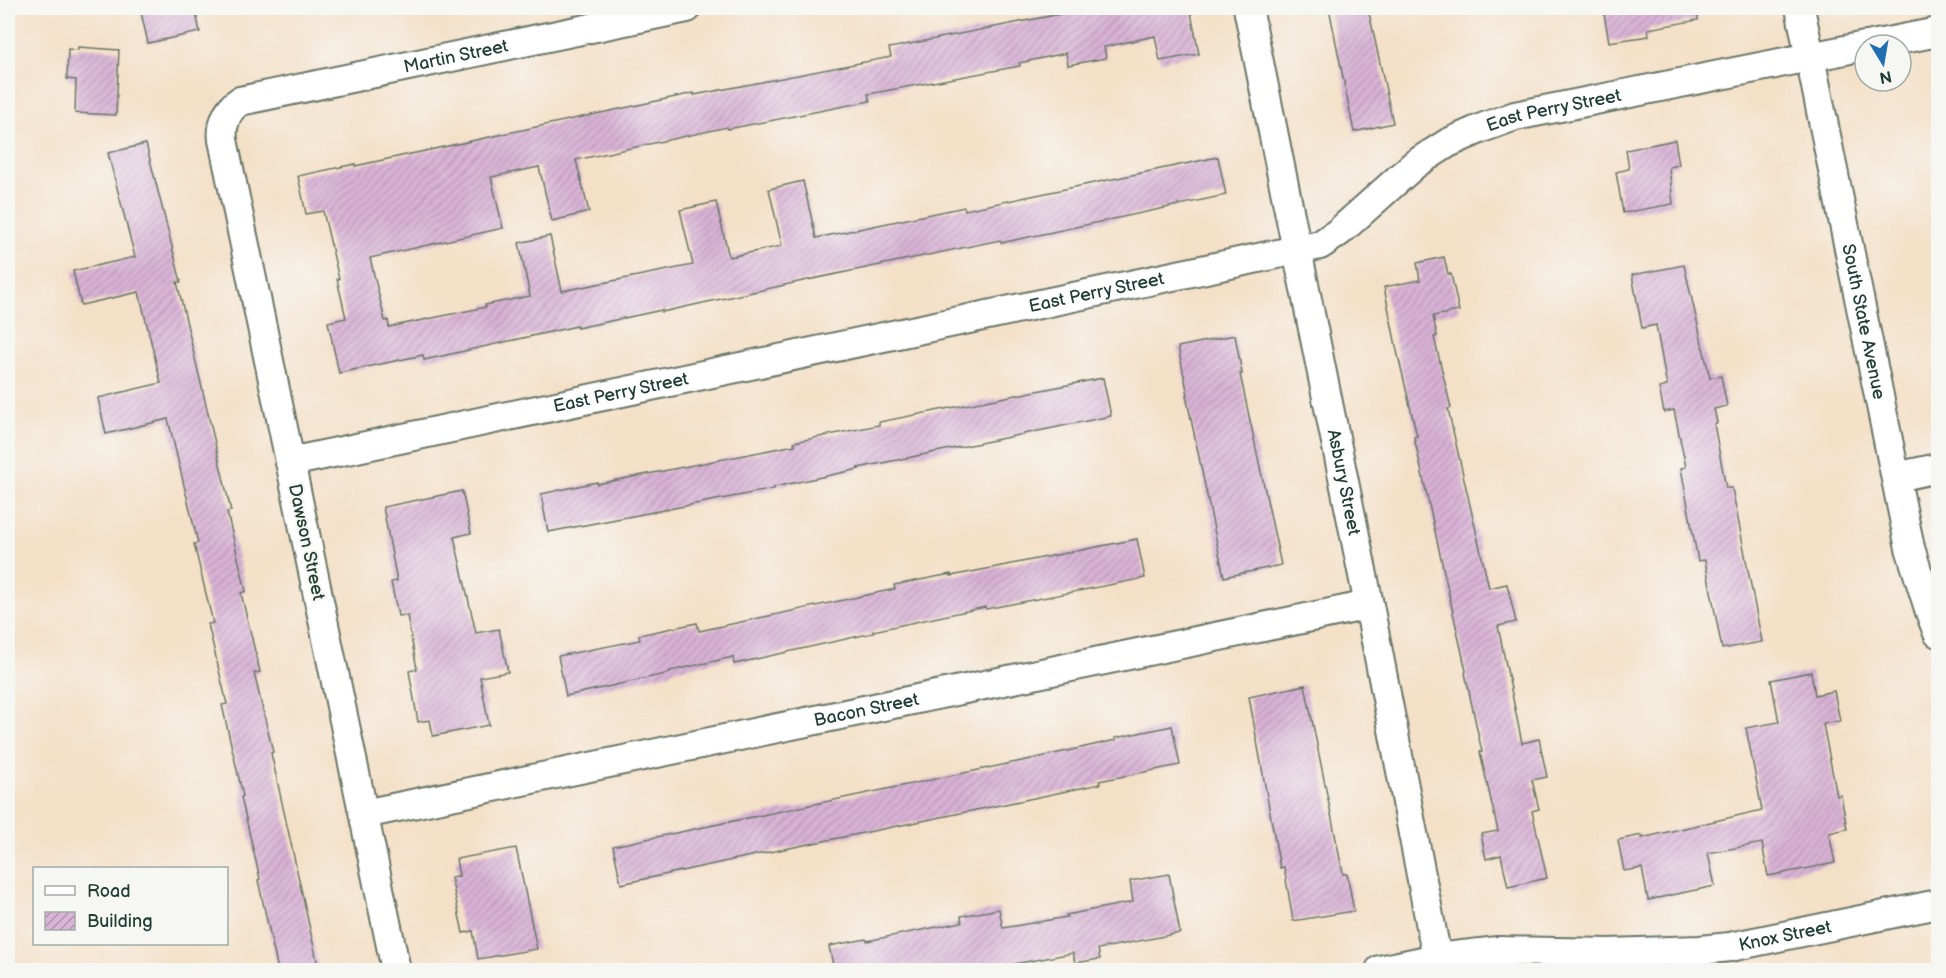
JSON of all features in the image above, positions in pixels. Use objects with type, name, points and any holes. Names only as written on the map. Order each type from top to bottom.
[{"type":"street","name":"Martin Street","points":[[228,113],[240,101],[687,8]]},
{"type":"street","name":"Asbury Street","points":[[1248,8],[1369,605],[1437,958]]},
{"type":"street","name":"South State Avenue","points":[[1800,8],[1910,548],[1938,633]]},
{"type":"street","points":[[1913,37],[1938,32]]},
{"type":"street","name":"East Perry Street","points":[[290,462],[1320,245],[1339,232],[1415,164],[1448,143],[1482,128],[1515,116],[1853,48]]},
{"type":"street","name":"Dawson Street","points":[[228,113],[223,129],[223,140],[396,970]]},
{"type":"street","points":[[1896,477],[1938,468]]},
{"type":"street","name":"Bacon Street","points":[[364,814],[1369,605]]},
{"type":"street","name":"Knox Street","points":[[1380,970],[1437,958],[1498,951],[1609,953],[1710,949],[1745,945],[1938,904]]},
{"type":"building","points":[[140,8],[195,8],[200,32],[148,43]]},
{"type":"building","points":[[1090,8],[1190,8],[1199,54],[1160,61],[1155,36],[1104,47],[1106,58],[1068,65],[1066,53],[1019,63],[1020,66],[868,94],[870,101],[728,129],[727,127],[576,160],[589,212],[552,221],[539,167],[491,177],[503,228],[370,258],[385,321],[388,320],[389,327],[530,296],[519,243],[550,236],[562,291],[693,265],[680,210],[716,202],[729,257],[782,246],[769,189],[803,181],[816,238],[964,207],[965,210],[1218,157],[1226,195],[1001,243],[1000,240],[662,312],[662,310],[577,328],[577,326],[424,360],[423,355],[339,373],[328,322],[346,318],[337,279],[339,279],[323,211],[306,214],[298,176],[355,164],[355,166],[694,93],[694,95],[891,57],[889,48]]},
{"type":"building","points":[[1329,8],[1368,8],[1393,123],[1354,132]]},
{"type":"building","points":[[1603,8],[1697,8],[1698,20],[1648,29],[1649,36],[1609,42]]},
{"type":"building","points":[[78,47],[119,50],[116,115],[75,113],[76,80],[67,79],[68,49],[78,50]]},
{"type":"building","points":[[1675,140],[1679,165],[1669,167],[1673,204],[1623,213],[1616,172],[1629,169],[1626,150]]},
{"type":"building","points":[[146,144],[181,282],[177,282],[231,511],[227,512],[246,591],[241,593],[260,672],[254,673],[319,970],[278,970],[222,705],[227,704],[208,624],[213,623],[194,544],[198,543],[168,419],[106,434],[98,398],[161,383],[139,292],[81,305],[73,271],[135,257],[108,153]]},
{"type":"building","points":[[1444,257],[1448,274],[1451,274],[1459,311],[1433,316],[1437,336],[1434,337],[1451,408],[1448,409],[1489,588],[1507,584],[1516,622],[1498,626],[1522,743],[1539,739],[1547,777],[1532,780],[1539,809],[1532,811],[1547,878],[1508,887],[1501,855],[1486,859],[1481,834],[1498,831],[1384,287],[1420,280],[1417,263]]},
{"type":"building","points":[[1684,265],[1710,378],[1721,376],[1727,406],[1714,409],[1717,423],[1714,424],[1726,488],[1732,488],[1762,642],[1722,649],[1705,560],[1698,561],[1681,468],[1686,467],[1674,410],[1664,412],[1659,388],[1667,386],[1656,325],[1642,328],[1632,275]]},
{"type":"building","points":[[1235,335],[1242,374],[1240,374],[1281,565],[1224,577],[1178,347]]},
{"type":"building","points":[[1103,378],[1111,416],[858,468],[774,487],[774,489],[548,532],[541,494],[795,445],[794,442],[879,425],[879,422]]},
{"type":"building","points":[[462,491],[471,533],[454,537],[476,633],[499,629],[508,672],[480,677],[489,725],[433,736],[430,720],[418,722],[409,671],[417,669],[407,615],[398,616],[391,582],[397,581],[383,507]]},
{"type":"building","points":[[1137,539],[1145,578],[986,609],[985,607],[734,664],[733,657],[566,696],[558,656],[640,640],[639,635],[697,623],[699,631],[895,589],[894,585]]},
{"type":"building","points":[[1811,672],[1815,695],[1834,691],[1840,721],[1823,724],[1837,796],[1841,795],[1847,829],[1829,833],[1835,863],[1768,876],[1762,843],[1708,853],[1715,886],[1648,900],[1642,868],[1624,871],[1618,840],[1642,835],[1642,838],[1762,810],[1746,728],[1779,722],[1771,680]]},
{"type":"building","points":[[1305,685],[1343,874],[1347,874],[1354,911],[1293,921],[1284,867],[1280,868],[1249,697]]},
{"type":"building","points":[[1172,726],[1180,765],[1099,781],[1100,784],[621,884],[613,846],[1036,758]]},
{"type":"building","points":[[516,848],[537,949],[478,959],[473,931],[463,933],[451,877],[459,876],[456,859]]},
{"type":"building","points":[[1169,874],[1180,933],[1098,949],[1100,959],[1075,963],[1073,953],[1009,965],[1010,970],[834,970],[829,946],[866,939],[867,941],[962,922],[961,916],[999,909],[1003,928],[1067,917],[1066,915],[1133,902],[1130,881]]}]
